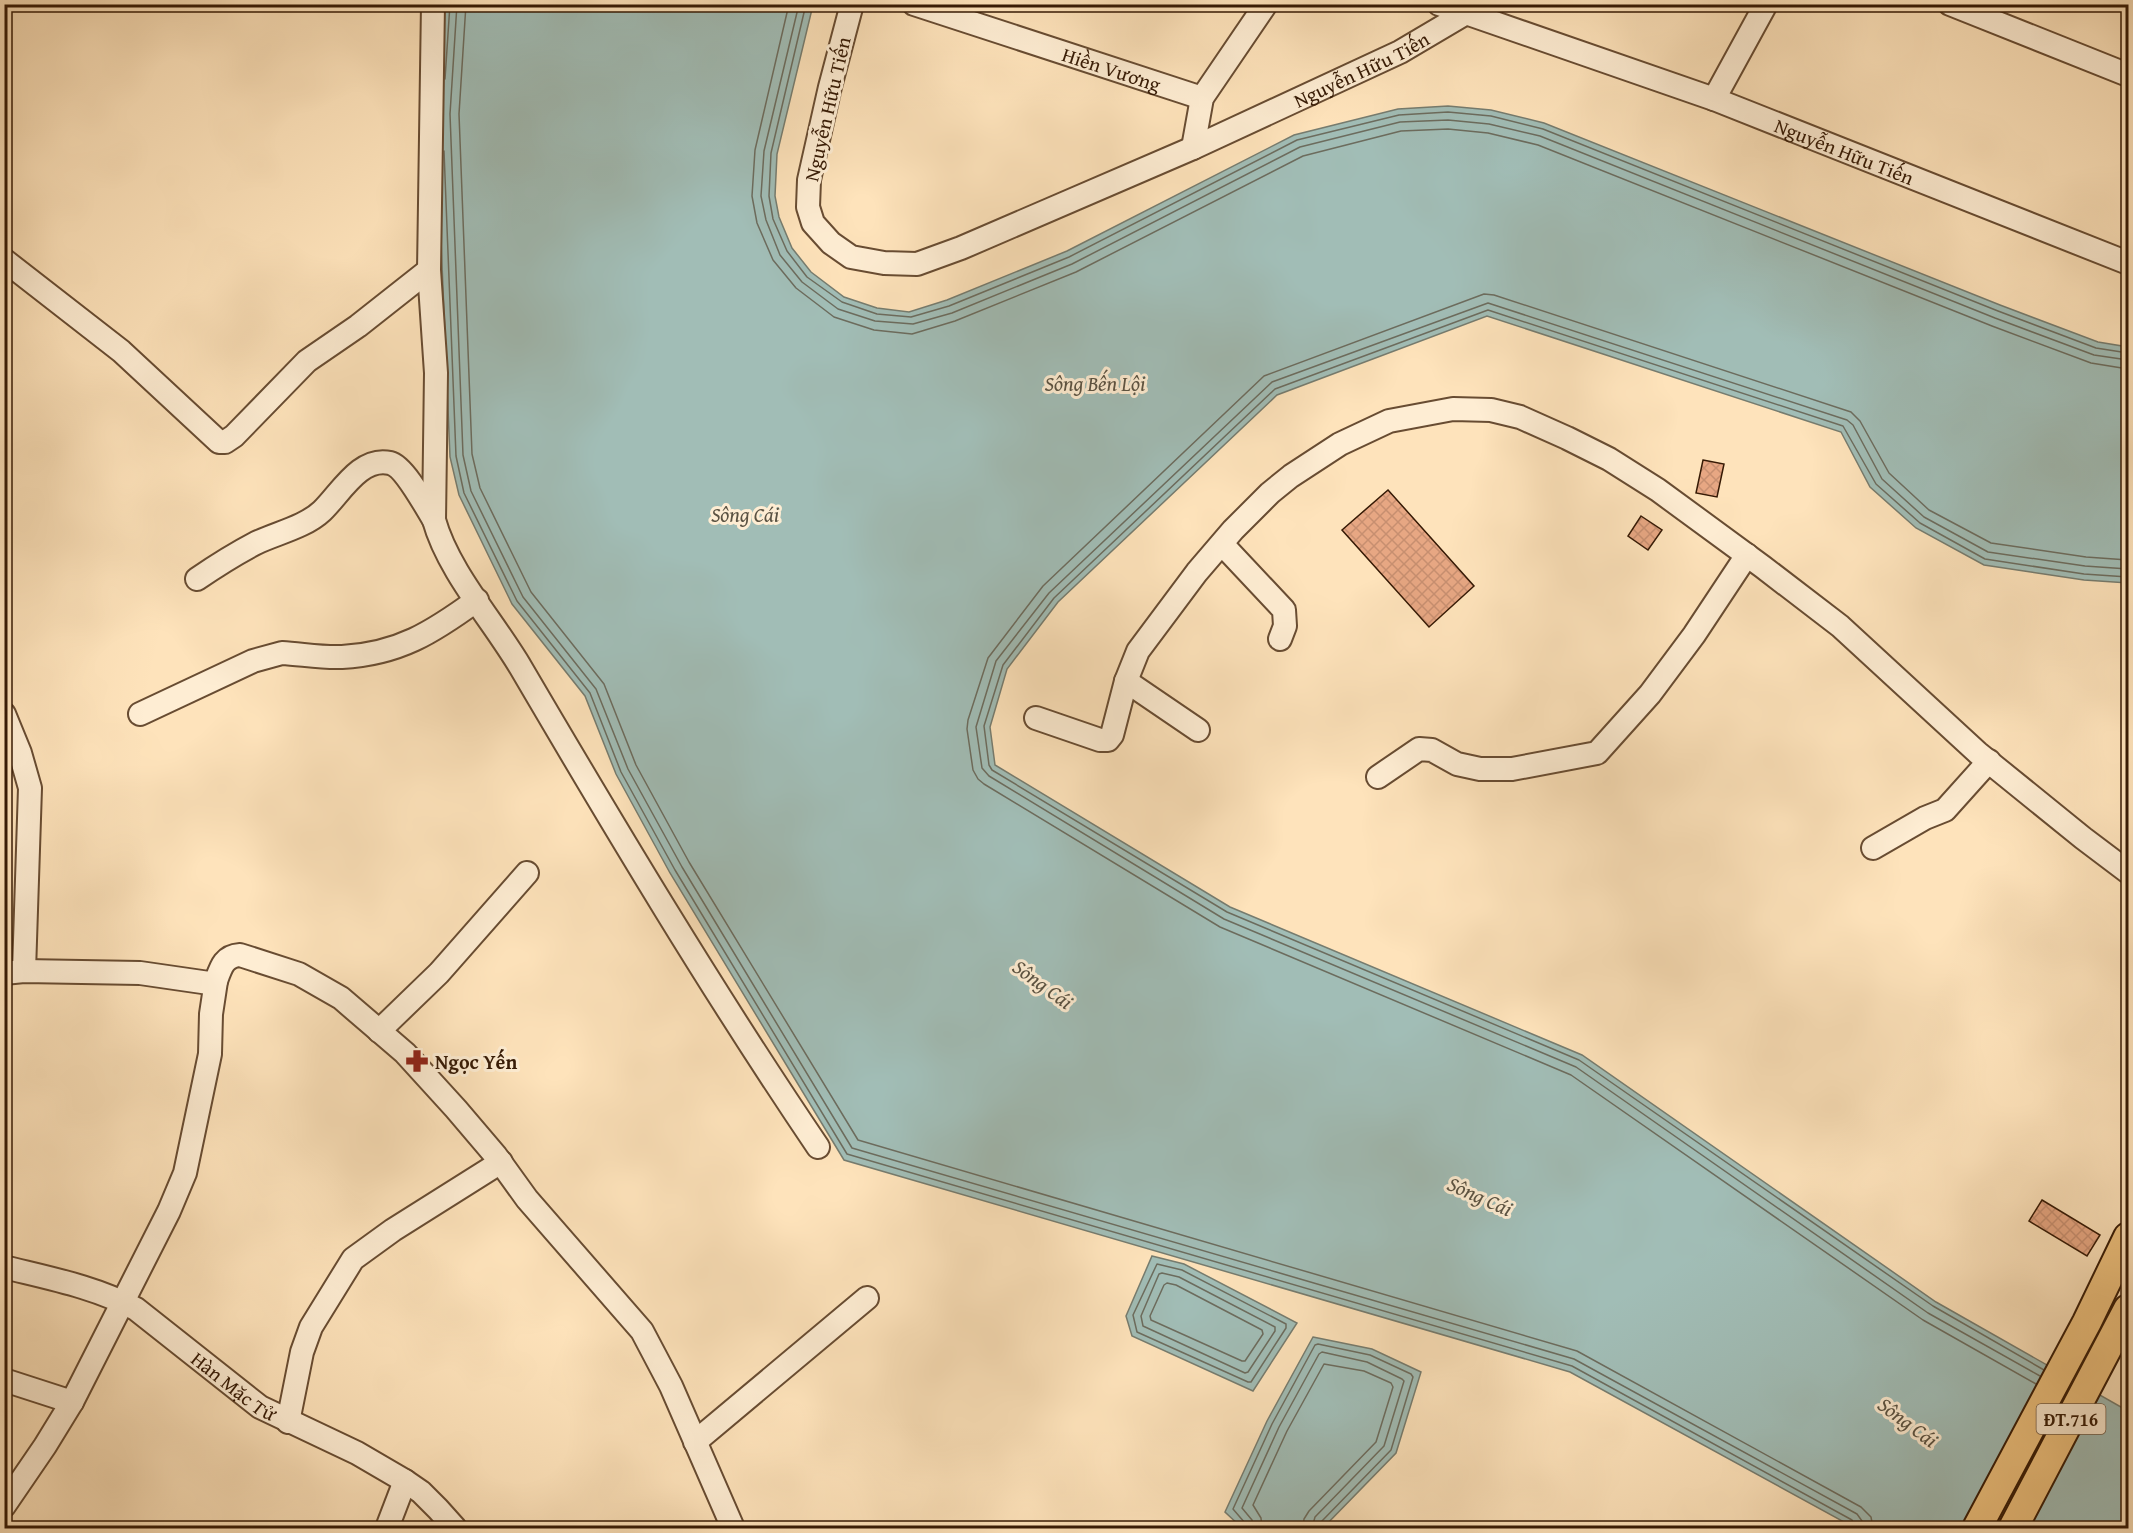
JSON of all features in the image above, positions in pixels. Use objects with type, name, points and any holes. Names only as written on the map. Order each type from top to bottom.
[{"type":"main road","name":"ĐT.716","points":[[1977,1528],[2087,1322],[2128,1238]]},
{"type":"main road","name":"ĐT.716","points":[[2013,1528],[2128,1309]]},
{"type":"street","points":[[433,4],[429,270],[436,373],[434,520],[439,538],[511,651],[664,907],[818,1147]]},
{"type":"street","name":"Nguyễn Hữu Tiến","points":[[852,4],[809,180],[808,207],[813,223],[831,243],[851,257],[884,263],[917,264],[961,248],[1193,148],[1400,52],[1466,13],[1714,99],[2128,263]]},
{"type":"street","name":"Hiền Vương","points":[[914,4],[1202,98]]},
{"type":"street","points":[[1193,148],[1202,98],[1266,4]]},
{"type":"street","points":[[1439,4],[1466,13]]},
{"type":"street","points":[[1714,99],[1767,4]]},
{"type":"street","points":[[1950,4],[2128,75]]},
{"type":"street","points":[[4,260],[121,351],[219,442],[225,442],[234,436],[307,361],[358,326],[429,270]]},
{"type":"street","points":[[1036,718],[1100,740],[1108,740],[1112,735],[1126,681],[1138,651],[1197,572],[1270,493],[1291,476],[1340,444],[1389,421],[1453,409],[1491,410],[1509,413],[1567,438],[1609,459],[1658,490],[1840,626],[1989,761],[2128,872]]},
{"type":"street","points":[[197,579],[238,553],[321,512],[365,466],[383,462],[392,463],[401,470],[434,520]]},
{"type":"street","points":[[1222,544],[1284,610],[1285,627],[1280,639]]},
{"type":"street","points":[[1378,777],[1419,749],[1432,750],[1457,764],[1480,769],[1512,769],[1597,753],[1650,694],[1747,555]]},
{"type":"street","points":[[140,714],[272,654],[340,658],[370,654],[401,646],[428,634],[477,600]]},
{"type":"street","points":[[1126,681],[1198,730]]},
{"type":"street","points":[[4,714],[20,753],[30,788],[14,972],[140,973],[203,983],[216,981]]},
{"type":"street","points":[[1873,848],[1925,818],[1945,810],[1989,761]]},
{"type":"street","points":[[379,1031],[439,973],[527,873]]},
{"type":"street","points":[[4,1506],[72,1402],[170,1211],[185,1173],[210,1054],[211,1014],[216,981],[224,963],[231,956],[240,955],[281,967],[318,983],[341,998],[418,1067],[501,1162],[527,1199],[642,1331],[670,1386],[733,1528]]},
{"type":"street","points":[[288,1422],[302,1352],[311,1327],[353,1260],[393,1230],[501,1162]]},
{"type":"street","name":"Hàn Mặc Tử","points":[[4,1267],[86,1288],[122,1301],[152,1320],[260,1407],[357,1453],[405,1481],[421,1492],[455,1528]]},
{"type":"street","points":[[695,1442],[867,1298]]},
{"type":"street","points":[[4,1380],[72,1402]]},
{"type":"street","points":[[387,1528],[405,1481]]},
{"type":"water","name":"Sông Cái","points":[[444,5],[813,5],[777,154],[775,196],[779,217],[792,248],[811,272],[844,297],[877,308],[909,312],[947,300],[1067,251],[1294,135],[1398,109],[1448,106],[1491,110],[1544,123],[2000,305],[2098,342],[2128,347],[2128,583],[2084,580],[1984,565],[1916,528],[1870,487],[1841,432],[1487,316],[1277,395],[1058,602],[1007,669],[990,727],[995,765],[1230,907],[1582,1055],[1936,1302],[2128,1411],[2128,1528],[1855,1528],[1570,1372],[844,1160],[670,873],[616,774],[585,696],[512,604],[459,495],[450,457],[440,216]]},
{"type":"water","points":[[1152,1256],[1184,1264],[1297,1323],[1253,1391],[1132,1336],[1126,1316]]},
{"type":"water","points":[[1313,1337],[1372,1349],[1421,1372],[1396,1453],[1323,1528],[1242,1528],[1225,1512],[1267,1421]]},
{"type":"building","points":[[1703,460],[1724,464],[1717,497],[1696,493]]},
{"type":"building","points":[[1388,490],[1474,586],[1429,627],[1342,530]]},
{"type":"building","points":[[1641,516],[1662,530],[1648,550],[1628,536]]},
{"type":"building","points":[[2042,1200],[2100,1235],[2087,1256],[2029,1221]]},
{"type":"place","name":"Ngọc Yến","points":[[417,1061]]},
{"type":"water label","name":"Sông Bến Lội","points":[[1095,383]]}]
